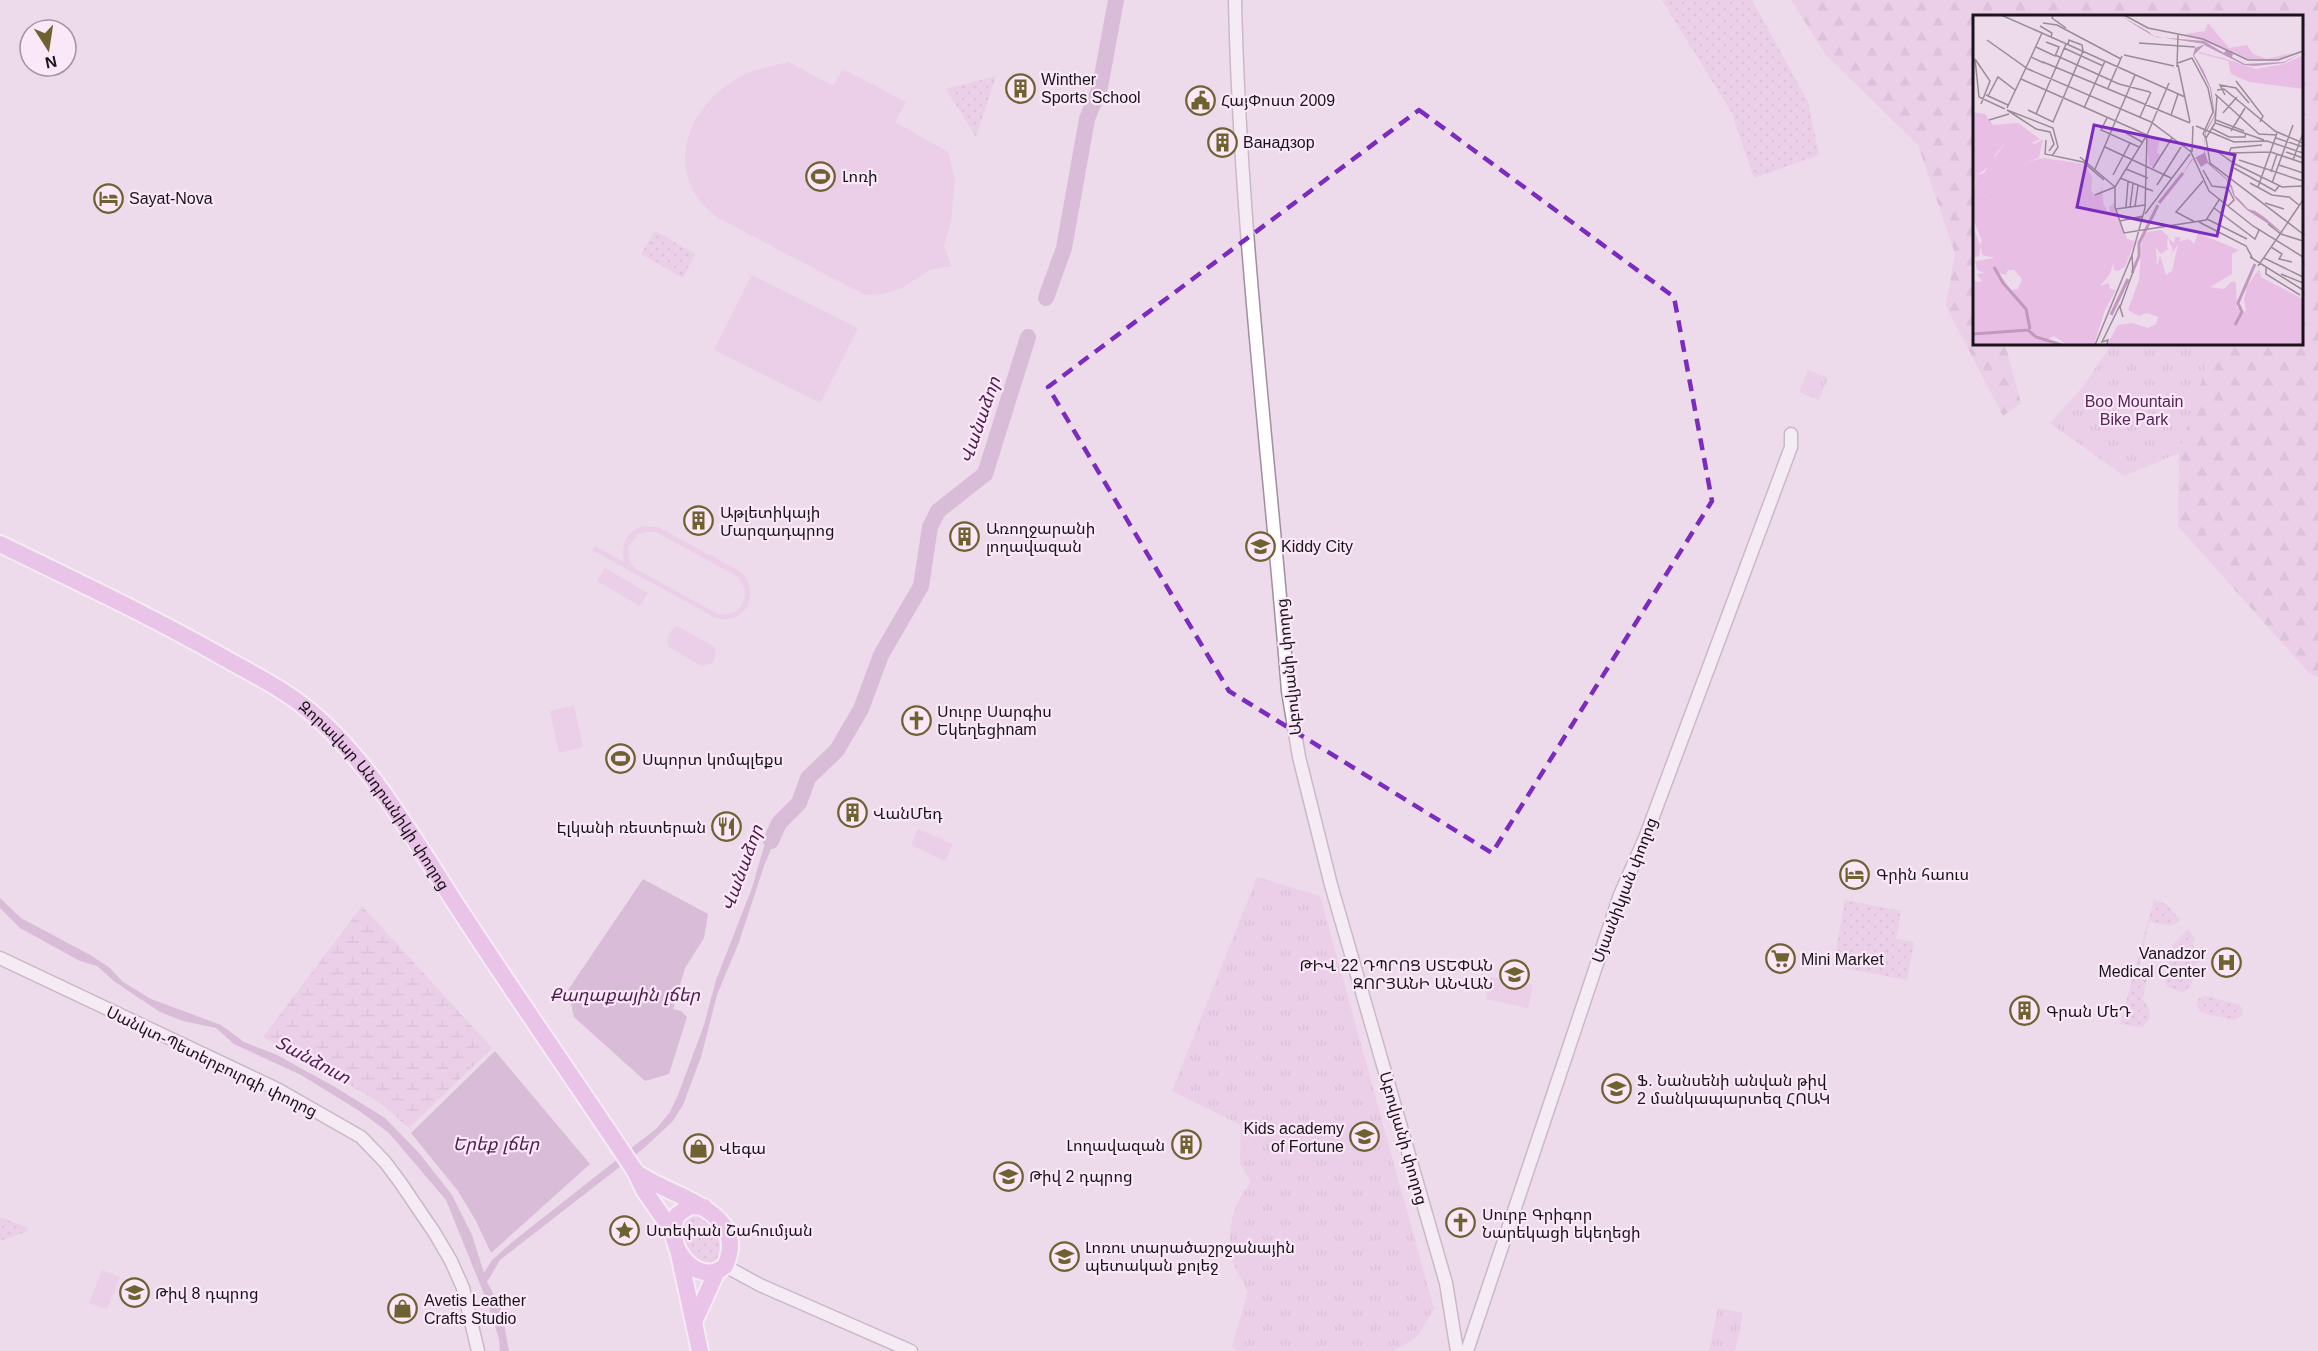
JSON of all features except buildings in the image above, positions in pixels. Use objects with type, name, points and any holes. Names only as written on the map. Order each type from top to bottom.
[{"type":"highway","name":"Զորավար Անդրանիկի փողոց","points":[[0,544],[189,637],[283,691],[303,705],[329,730],[369,775],[635,1171],[644,1190],[672,1232]]},
{"type":"highway","points":[[635,1171],[648,1180],[714,1213],[727,1231],[730,1251],[694,1322]]},
{"type":"highway","points":[[700,1351],[672,1232],[674,1221],[682,1210],[690,1206],[704,1207]]},
{"type":"highway","points":[[679,1254],[699,1269],[721,1268]]},
{"type":"street","name":"Աբովյանի փողոց","points":[[1235,0],[1236,68],[1244,202],[1291,713],[1299,758],[1331,885],[1446,1283],[1457,1351]]},
{"type":"street","name":"Մյասնիկյան փողոց","points":[[1467,1351],[1600,950],[1738,592],[1791,447],[1791,434]]},
{"type":"street","name":"Սանկտ-Պետերբուրգի փողոց","points":[[0,958],[277,1089],[361,1137],[400,1182],[451,1261],[463,1288],[478,1351]]},
{"type":"street","points":[[721,1268],[911,1351]]},
{"type":"highlighted area","points":[[1419,110],[1674,297],[1712,501],[1492,853],[1229,691],[1048,387]]},
{"type":"green space","points":[[1662,0],[1752,0],[1808,102],[1819,155],[1754,178],[1732,113]]},
{"type":"green space","points":[[1791,0],[2318,0],[2318,677],[2309,673],[2178,526],[2179,453],[2196,399],[2149,345],[2303,345],[2303,15],[1973,15],[1973,345],[2005,345],[2021,403],[2003,416],[1946,306],[1955,254],[1918,145],[1826,55]]},
{"type":"green space","name":"Լոռի","points":[[789,62],[833,86],[843,69],[906,102],[895,122],[948,152],[955,180],[951,220],[944,246],[951,266],[929,270],[902,288],[883,294],[865,295],[718,218],[701,202],[690,184],[686,166],[686,146],[692,128],[702,110],[715,94],[740,77]]},
{"type":"green space","points":[[996,76],[976,137],[946,89]]},
{"type":"green space","points":[[2303,170],[2308,175],[2307,224],[2303,238]]},
{"type":"green space","points":[[655,231],[695,254],[683,278],[641,254]]},
{"type":"green space","points":[[752,275],[858,328],[820,403],[714,350]]},
{"type":"green space","name":"Boo Mountain Bike Park","points":[[2111,345],[2223,345],[2210,354],[2179,453],[2124,476],[2050,423],[2081,389]]},
{"type":"green space","points":[[1808,370],[1828,378],[1819,400],[1799,392]]},
{"type":"green space","points":[[642,526],[658,527],[741,572],[750,589],[747,606],[735,617],[716,618],[592,550],[595,546],[624,562],[624,545],[628,536]],"holes":[[[656,532],[738,577],[745,591],[745,597],[739,609],[726,614],[718,614],[636,569],[630,562],[628,547],[637,535]]]},
{"type":"green space","points":[[605,568],[648,593],[640,606],[597,581]]},
{"type":"green space","points":[[677,626],[715,647],[716,656],[712,663],[701,666],[669,647],[667,639],[672,629]]},
{"type":"green space","points":[[574,705],[583,747],[559,753],[550,711]]},
{"type":"green space","points":[[918,829],[953,844],[945,861],[911,845]]},
{"type":"green space","points":[[1257,877],[1320,896],[1434,1309],[1416,1338],[1393,1351],[1236,1351],[1232,1346],[1248,1292],[1233,1262],[1230,1248],[1235,1208],[1251,1182],[1240,1164],[1241,1125],[1172,1091]]},
{"type":"green space","points":[[1845,900],[1901,911],[1896,939],[1914,942],[1907,980],[1833,966]]},
{"type":"green space","points":[[2154,900],[2166,904],[2180,920],[2173,926],[2149,922],[2137,976],[2147,978],[2143,999],[2149,1009],[2150,1018],[2143,1027],[2120,1024]]},
{"type":"green space","points":[[362,906],[492,1048],[409,1128],[378,1101],[263,1037]]},
{"type":"green space","points":[[2187,929],[2196,939],[2192,944],[2203,956],[2195,967],[2191,987],[2183,992],[2167,987],[2165,979],[2172,946]]},
{"type":"green space","points":[[1490,977],[1533,985],[1528,1008],[1486,999]]},
{"type":"green space","points":[[2205,996],[2238,1004],[2243,1014],[2235,1020],[2202,1013],[2196,1005],[2198,999]]},
{"type":"green space","points":[[696,1212],[713,1222],[722,1253],[720,1260],[706,1267],[688,1251],[683,1240],[682,1217]]},
{"type":"green space","points":[[0,1217],[26,1227],[28,1231],[0,1241]]},
{"type":"green space","points":[[102,1270],[120,1277],[107,1309],[89,1303]]},
{"type":"green space","points":[[1718,1308],[1743,1313],[1735,1351],[1709,1351]]},
{"type":"water","points":[[781,820],[739,942],[717,995],[701,1057],[683,1105],[673,1121],[644,1148],[500,1260],[487,1282],[501,1308],[509,1351],[500,1351],[499,1339],[488,1304],[446,1200],[389,1133],[358,1110],[301,1075],[234,1044],[216,1028],[183,1021],[160,1012],[115,982],[97,966],[80,961],[20,928],[0,908],[0,898],[21,918],[92,956],[110,968],[123,982],[151,999],[221,1025],[244,1042],[277,1055],[385,1118],[419,1153],[452,1195],[472,1235],[484,1273],[492,1260],[511,1243],[657,1128],[670,1112],[704,1025],[716,980],[752,888],[765,843],[774,824]]},
{"type":"water","name":"Քաղաքային լճեր","points":[[643,879],[708,914],[704,938],[685,968],[673,1009],[681,1011],[687,1017],[669,1074],[645,1081],[574,1017],[568,990]]},
{"type":"water","name":"Երեք լճեր","points":[[495,1051],[590,1164],[491,1253],[458,1191],[411,1133]]},
{"type":"waterway","name":"Վանաձոր","points":[[1046,298],[1064,248],[1087,119],[1100,87],[1116,0]]},
{"type":"waterway","name":"Վանաձոր","points":[[771,841],[779,823],[799,803],[808,778],[837,750],[861,709],[881,655],[921,586],[930,527],[938,511],[985,474],[1028,337]]},
{"type":"place","name":"Winther Sports School","points":[[1020,88]]},
{"type":"place","name":"ՀայՓոստ 2009","points":[[1200,100]]},
{"type":"place","name":"Ванадзор","points":[[1222,142]]},
{"type":"place","name":"Լոռի","points":[[821,176]]},
{"type":"place","name":"Sayat-Nova","points":[[108,198]]},
{"type":"place","name":"Աթլետիկայի Մարզադպրոց","points":[[699,521]]},
{"type":"place","name":"Առողջարանի լողավազան","points":[[965,537]]},
{"type":"place","name":"Kiddy City","points":[[1260,546]]},
{"type":"place","name":"Սուրբ Սարգիս Եկեղեցիnam","points":[[916,720]]},
{"type":"place","name":"Սպորտ կոմպլեքս","points":[[621,759]]},
{"type":"place","name":"ՎանՄեդ","points":[[852,813]]},
{"type":"place","name":"Էլկանի ռեստերան","points":[[727,827]]},
{"type":"place","name":"Գրին հաուս","points":[[1855,874]]},
{"type":"place","name":"Mini Market","points":[[1780,959]]},
{"type":"place","name":"Vanadzor Medical Center","points":[[2227,962]]},
{"type":"place","name":"ԹԻՎ 22 ԴՊՐՈՑ ՍՏԵՓԱՆ ԶՈՐՅԱՆԻ ԱՆՎԱՆ","points":[[1514,974]]},
{"type":"place","name":"Գրան ՄեԴ","points":[[2025,1011]]},
{"type":"place","name":"Ֆ. Նանսենի անվան թիվ 2 մանկապարտեզ ՀՈԱԿ","points":[[1616,1089]]},
{"type":"place","name":"Kids academy of Fortune","points":[[1365,1137]]},
{"type":"place","name":"Լողավազան","points":[[1186,1145]]},
{"type":"place","name":"Վեգա","points":[[698,1148]]},
{"type":"place","name":"Թիվ 2 դպրոց","points":[[1008,1176]]},
{"type":"place","name":"Սուրբ Գրիգոր Նարեկացի եկեղեցի","points":[[1461,1223]]},
{"type":"place","name":"Ստեփան Շահումյան","points":[[625,1230]]},
{"type":"place","name":"Լոռու տարածաշրջանային պետական քոլեջ","points":[[1064,1256]]},
{"type":"place","name":"Թիվ 8 դպրոց","points":[[134,1293]]},
{"type":"place","name":"Avetis Leather Crafts Studio","points":[[403,1309]]},
{"type":"water label","name":"Տանձուտ","points":[[313,1060]]}]
